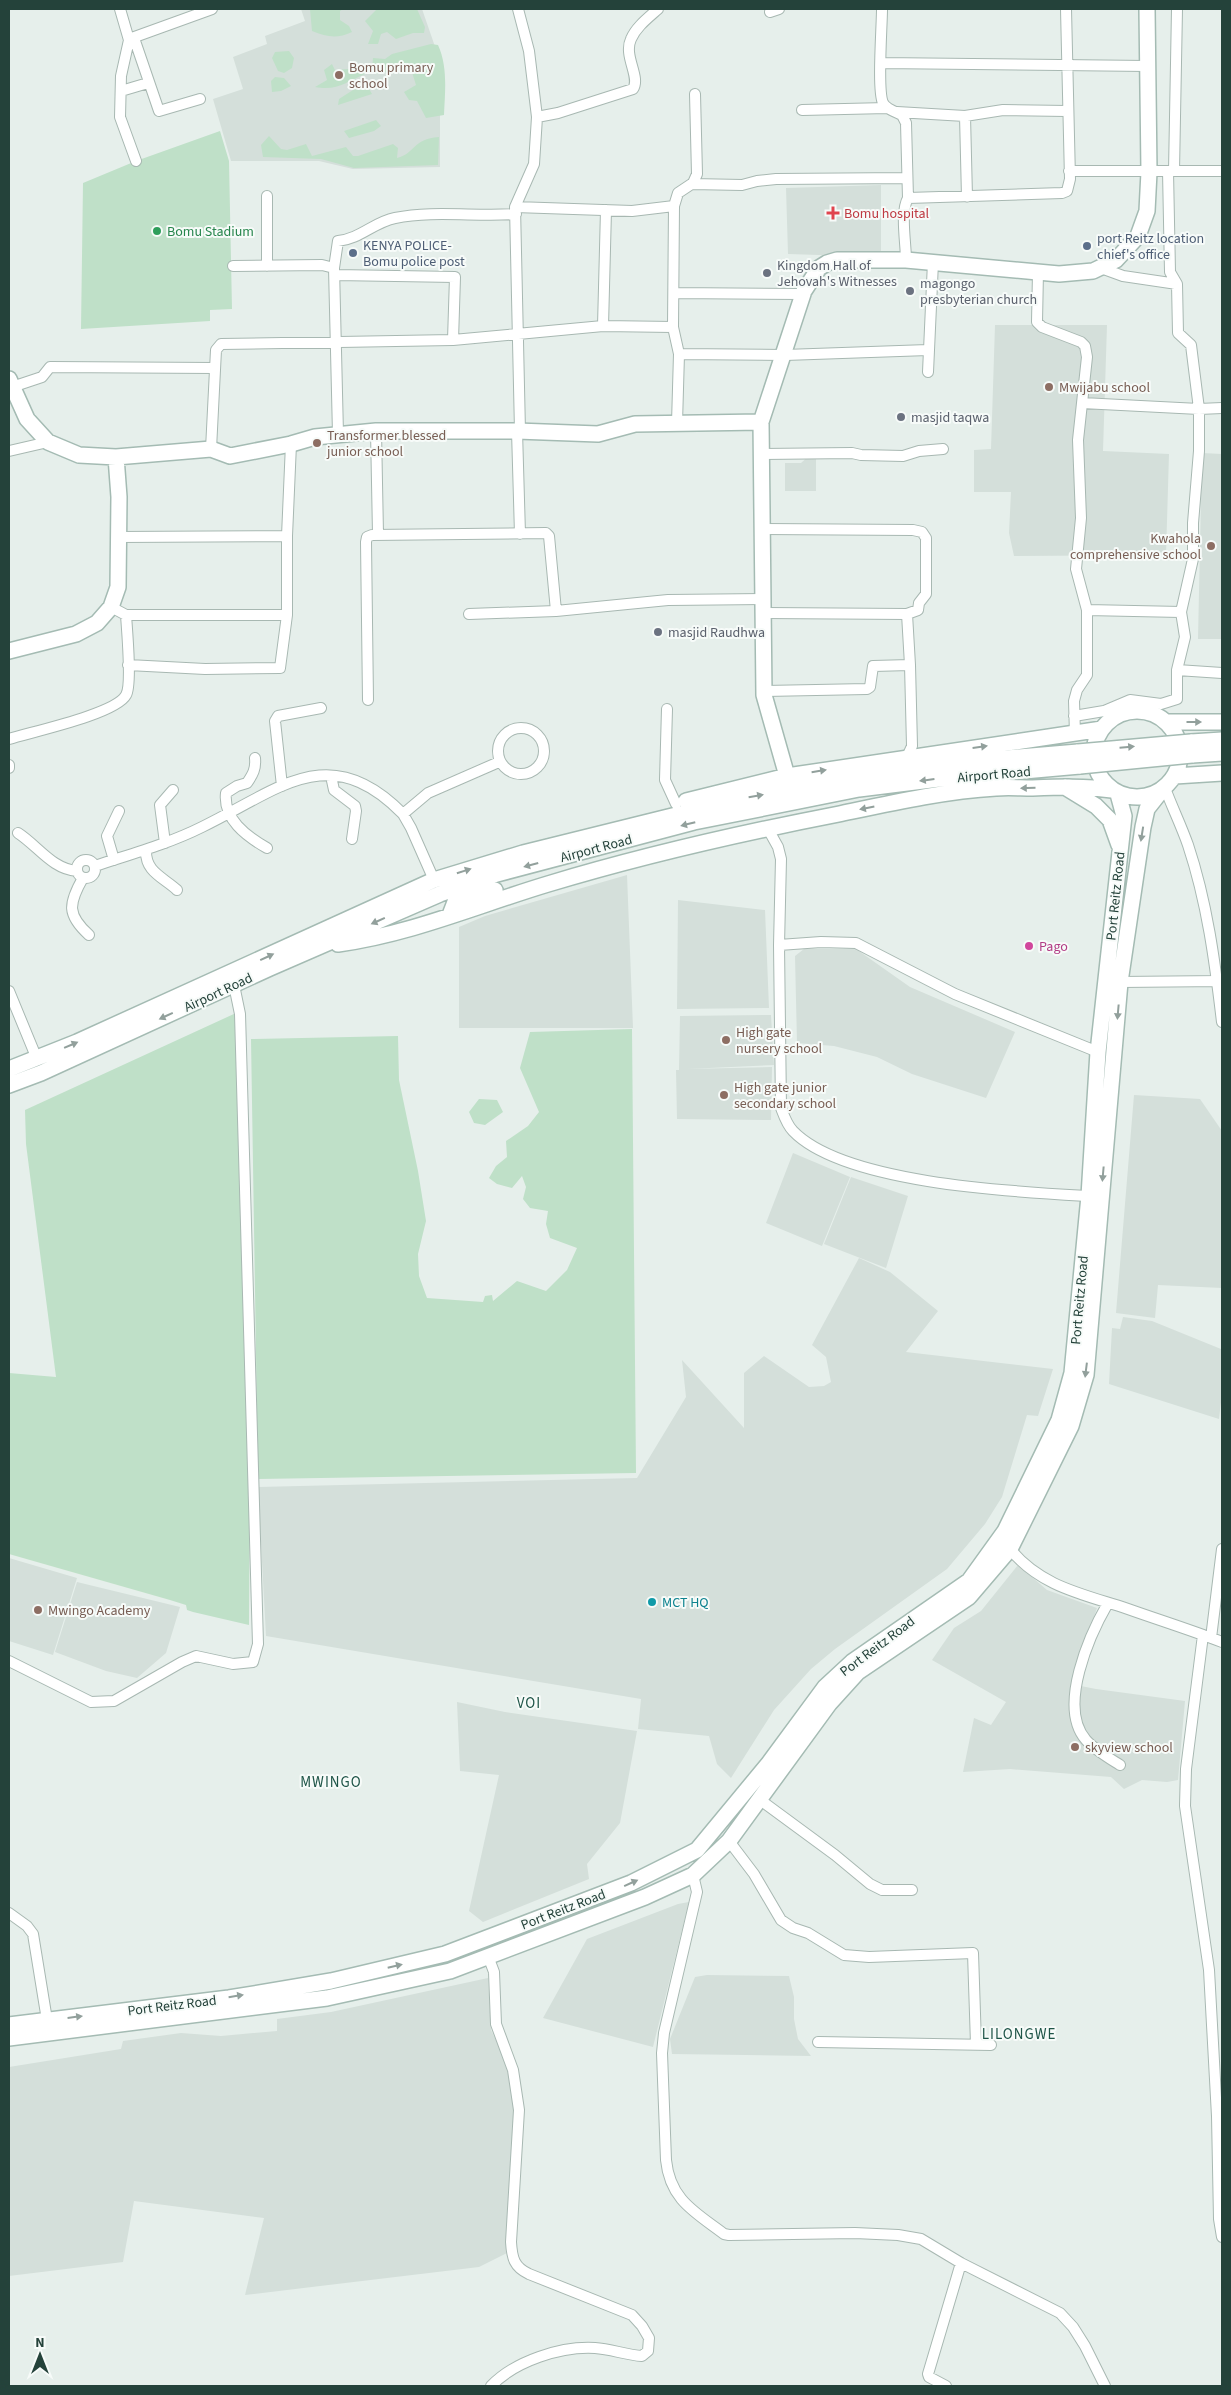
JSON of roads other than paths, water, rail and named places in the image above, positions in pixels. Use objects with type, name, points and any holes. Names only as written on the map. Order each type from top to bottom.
[{"type":"main road","points":[[787,776],[764,691],[765,606],[761,422],[785,355],[803,294],[814,274],[827,263],[837,260],[906,260],[1073,274],[1100,268],[1116,260],[1138,236],[1146,215],[1149,172],[1147,9]]},
{"type":"main road","points":[[10,383],[27,419],[48,442],[79,454],[116,457],[211,449],[230,456],[291,444],[315,437],[376,431],[519,431],[598,434],[635,424],[761,422]]},
{"type":"main road","points":[[9,651],[76,634],[97,623],[111,607],[118,587],[119,537],[116,457]]},
{"type":"main road","points":[[9,2038],[327,1998],[450,1971],[644,1897],[693,1875],[729,1841],[829,1704],[858,1672],[968,1597],[1010,1550],[1071,1426],[1086,1375],[1120,982],[1143,826],[1147,809],[1175,776],[1180,762],[1180,747],[1175,734],[1166,722],[1149,713],[1134,711],[1119,715],[1102,729],[1093,750],[1094,765],[1101,779],[1115,792]]},
{"type":"main road","points":[[1166,722],[1222,722]]},
{"type":"main road","points":[[640,824],[676,804],[787,776],[1102,729]]},
{"type":"main road","name":"Airport Road","points":[[9,1085],[440,894],[497,874],[802,793],[947,763],[1222,740]]},
{"type":"main road","name":"Airport Road","points":[[9,1069],[37,1059],[369,912],[434,880],[523,853],[723,803],[947,778],[1222,753]]},
{"type":"main road","points":[[1175,776],[1222,772]]},
{"type":"main road","points":[[320,946],[374,939],[431,924],[450,915],[638,858],[768,828],[872,807],[997,788],[1062,786],[1115,792],[1136,798],[1145,797],[1163,789]]},
{"type":"main road","points":[[1062,786],[1096,806],[1110,820],[1120,848]]},
{"type":"main road","name":"Port Reitz Road","points":[[9,2025],[229,1998],[331,1981],[444,1954],[631,1883],[697,1850],[768,1763],[825,1687],[852,1662],[969,1581],[1005,1531],[1059,1420],[1072,1373],[1089,1196],[1098,1052],[1124,816],[1115,792]]},
{"type":"street","points":[[120,9],[159,111],[200,100]]},
{"type":"street","points":[[131,38],[212,9]]},
{"type":"street","points":[[518,9],[530,51],[537,117],[534,164],[515,210],[520,335],[520,534]]},
{"type":"street","points":[[537,117],[558,113],[633,89],[636,83],[628,52],[631,39],[644,22],[658,9]]},
{"type":"street","points":[[882,9],[882,101],[892,110],[902,115],[906,123],[908,198],[904,207],[906,260]]},
{"type":"street","points":[[908,198],[1062,193],[1067,191],[1069,171],[1066,9]]},
{"type":"street","points":[[1074,716],[1104,711],[1130,700],[1161,704],[1177,699],[1177,670],[1185,637],[1181,612],[1193,559],[1199,409],[1192,345],[1178,333],[1177,284],[1170,272],[1171,171],[1177,9]]},
{"type":"street","points":[[131,38],[121,76],[120,117],[136,161]]},
{"type":"street","points":[[881,63],[1147,66]]},
{"type":"street","points":[[121,91],[148,83]]},
{"type":"street","points":[[692,184],[697,174],[695,94]]},
{"type":"street","points":[[802,110],[892,110],[965,116],[1003,110],[1067,111]]},
{"type":"street","points":[[965,116],[967,197]]},
{"type":"street","points":[[1069,171],[1222,171]]},
{"type":"street","points":[[677,423],[679,354],[673,327],[674,206],[678,192],[692,184],[742,184],[776,179],[907,178]]},
{"type":"street","points":[[267,196],[267,266]]},
{"type":"street","points":[[338,434],[335,271],[338,241],[349,240],[364,234],[388,220],[412,216],[515,210],[643,210],[674,206]]},
{"type":"street","points":[[603,326],[606,210]]},
{"type":"street","points":[[928,372],[933,262]]},
{"type":"street","points":[[233,266],[322,265],[335,271],[455,277],[453,340]]},
{"type":"street","points":[[1100,268],[1123,276],[1177,284]]},
{"type":"street","points":[[1038,272],[1037,322],[1042,327],[1075,339],[1085,346],[1087,357],[1078,440],[1081,518],[1076,570],[1087,610],[1087,675],[1077,690],[1074,701],[1075,734]]},
{"type":"street","points":[[674,293],[803,294]]},
{"type":"street","points":[[211,449],[216,350],[221,344],[453,340],[603,326],[673,327]]},
{"type":"street","points":[[679,354],[785,355],[928,350]]},
{"type":"street","points":[[10,383],[42,377],[50,367],[215,368]]},
{"type":"street","points":[[1082,403],[1199,409],[1222,408]]},
{"type":"street","points":[[376,431],[378,534]]},
{"type":"street","points":[[9,450],[48,442]]},
{"type":"street","points":[[128,666],[277,670],[281,667],[287,615],[287,536],[291,444]]},
{"type":"street","points":[[763,454],[852,453],[903,456],[919,451],[943,449]]},
{"type":"street","points":[[469,614],[556,611],[668,600],[907,614],[918,610],[919,603],[926,594],[926,538],[922,532],[913,530],[764,529]]},
{"type":"street","points":[[368,700],[367,537],[378,534],[548,534],[556,611]]},
{"type":"street","points":[[119,537],[287,536]]},
{"type":"street","points":[[111,607],[126,615],[287,615]]},
{"type":"street","points":[[1087,610],[1181,612]]},
{"type":"street","points":[[907,614],[912,746],[907,758]]},
{"type":"street","points":[[9,739],[99,712],[118,704],[127,694],[126,615]]},
{"type":"street","points":[[764,691],[867,689],[870,687],[873,666],[910,665]]},
{"type":"street","points":[[1177,670],[1222,673]]},
{"type":"street","points":[[282,786],[275,721],[278,716],[321,708]]},
{"type":"street","points":[[667,709],[665,780],[676,804]]},
{"type":"street","points":[[527,728],[540,736],[543,743],[544,757],[535,769],[529,772],[515,773],[499,762],[498,745],[506,732],[512,729],[527,728]]},
{"type":"street","points":[[254,758],[256,767],[247,783],[237,786],[226,793],[228,814],[243,832],[267,848]]},
{"type":"street","points":[[403,814],[428,793],[499,762]]},
{"type":"street","points":[[331,776],[334,790],[355,806],[352,839]]},
{"type":"street","points":[[95,866],[165,843],[228,814],[282,786],[305,777],[331,776],[348,778],[370,787],[403,814],[434,880]]},
{"type":"street","points":[[1163,789],[1180,825],[1192,861],[1220,981],[1222,1022]]},
{"type":"street","points":[[165,843],[160,805],[172,790]]},
{"type":"street","points":[[114,860],[107,836],[119,811]]},
{"type":"street","points":[[768,828],[782,859],[779,944],[782,1108],[785,1120],[793,1131],[823,1151],[871,1169],[943,1182],[1027,1193],[1089,1196]]},
{"type":"street","points":[[18,833],[36,846],[56,865],[67,870],[80,875],[92,877],[95,872],[95,866],[90,861],[83,860],[78,865],[80,875],[71,913],[74,920],[89,936]]},
{"type":"street","points":[[146,850],[148,866],[177,890]]},
{"type":"street","points":[[779,944],[856,943],[955,994],[1098,1052]]},
{"type":"street","points":[[1120,982],[1220,981]]},
{"type":"street","points":[[9,1661],[91,1702],[114,1701],[196,1656],[233,1664],[253,1662],[258,1644],[258,1634],[240,1014],[234,985]]},
{"type":"street","points":[[9,991],[37,1059]]},
{"type":"street","points":[[1222,1549],[1186,1769],[1185,1806],[1209,1970],[1217,2116],[1219,2219],[1222,2238]]},
{"type":"street","points":[[1010,1550],[1040,1577],[1059,1587],[1222,1642]]},
{"type":"street","points":[[1108,1603],[1094,1627],[1087,1645],[1075,1695],[1075,1710],[1080,1730],[1086,1740],[1120,1765]]},
{"type":"street","points":[[759,1799],[840,1859],[870,1884],[882,1890],[912,1890]]},
{"type":"street","points":[[729,1841],[754,1874],[781,1920],[844,1954],[869,1957],[973,1953],[976,2044]]},
{"type":"street","points":[[693,1875],[697,1892],[668,2010],[662,2053],[666,2167],[674,2192],[696,2213],[729,2236],[855,2234],[911,2236],[921,2239],[961,2263],[1060,2313],[1073,2327],[1104,2386]]},
{"type":"street","points":[[9,1913],[27,1926],[33,1934],[47,2020]]},
{"type":"street","points":[[488,1956],[494,1972],[496,2024],[513,2070],[519,2110],[511,2242],[513,2261],[521,2270],[529,2274],[632,2315],[645,2331],[650,2345],[648,2352],[642,2356],[592,2348],[565,2351],[519,2366],[501,2376],[491,2386]]},
{"type":"street","points":[[818,2042],[992,2045]]},
{"type":"street","points":[[946,2386],[929,2377],[928,2374],[961,2263]]},
{"type":"place","name":"Bomu primary school","points":[[339,75]]},
{"type":"place","name":"Bomu hospital","points":[[833,213]]},
{"type":"place","name":"Bomu Stadium","points":[[157,231]]},
{"type":"place","name":"port Reitz location chief's office","points":[[1087,246]]},
{"type":"place","name":"KENYA POLICE- Bomu police post","points":[[353,253]]},
{"type":"place","name":"Kingdom Hall of Jehovah's Witnesses","points":[[767,273]]},
{"type":"place","name":"magongo presbyterian church","points":[[910,291]]},
{"type":"place","name":"Mwijabu school","points":[[1049,387]]},
{"type":"place","name":"masjid taqwa","points":[[901,417]]},
{"type":"place","name":"Transformer blessed junior school","points":[[317,443]]},
{"type":"place","name":"Kwahola comprehensive school","points":[[1211,546]]},
{"type":"place","name":"masjid Raudhwa","points":[[658,632]]},
{"type":"place","name":"Pago","points":[[1029,946]]},
{"type":"place","name":"High gate nursery school","points":[[726,1040]]},
{"type":"place","name":"High gate junior secondary school","points":[[724,1095]]},
{"type":"place","name":"MCT HQ","points":[[652,1602]]},
{"type":"place","name":"Mwingo Academy","points":[[38,1610]]},
{"type":"place","name":"skyview school","points":[[1075,1747]]},
{"type":"district","name":"VOI","points":[[529,1703]]},
{"type":"district","name":"MWINGO","points":[[331,1782]]},
{"type":"district","name":"LILONGWE","points":[[1019,2034]]}]
